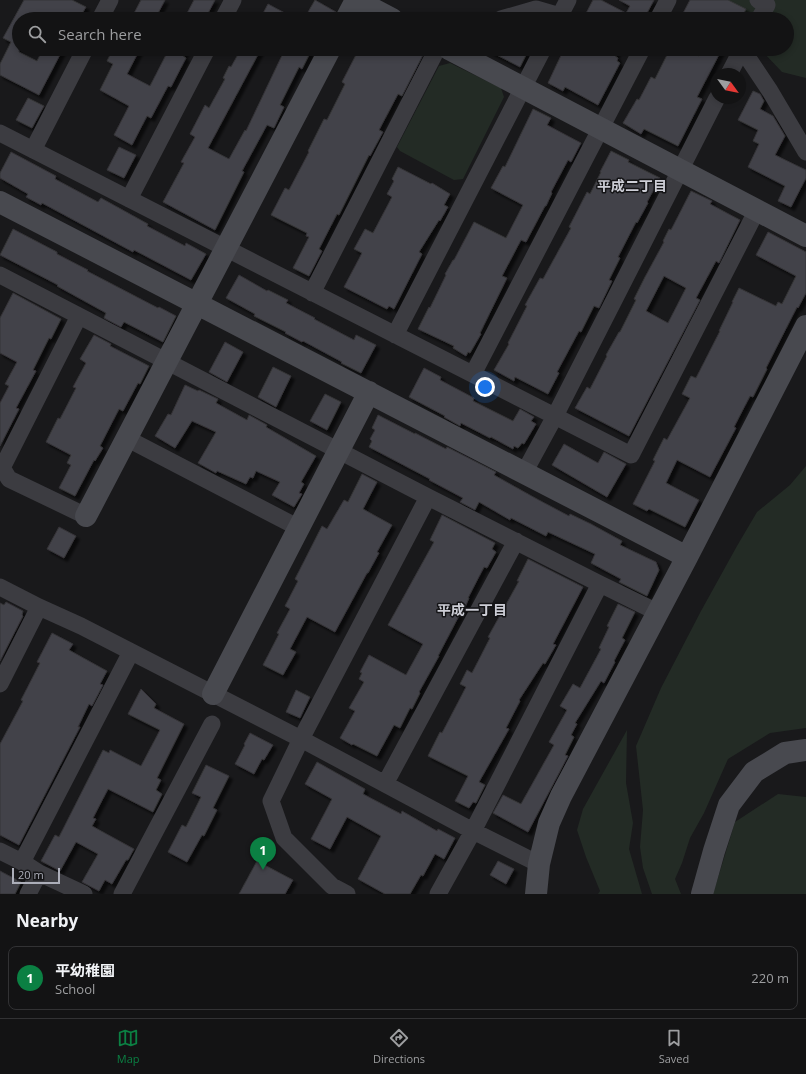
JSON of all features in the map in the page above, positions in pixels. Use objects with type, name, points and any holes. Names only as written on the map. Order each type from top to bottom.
[{"type":"street","points":[[104,12],[110,0]]},
{"type":"street","points":[[227,12],[233,0]]},
{"type":"street","points":[[350,12],[356,0],[379,12]]},
{"type":"street","points":[[562,12],[568,0]]},
{"type":"street","points":[[662,12],[668,0]]},
{"type":"street","points":[[758,0],[767,5],[763,12]]},
{"type":"street","points":[[526,12],[536,9],[544,12]]},
{"type":"street","points":[[33,150],[81,56]]},
{"type":"street","points":[[129,199],[203,56]]},
{"type":"street","points":[[79,316],[1,466],[10,478],[86,516],[326,56]]},
{"type":"street","points":[[312,293],[433,56]]},
{"type":"street","points":[[462,56],[806,236]]},
{"type":"street","points":[[395,335],[539,56]]},
{"type":"street","points":[[472,374],[638,56]]},
{"type":"street","points":[[732,68],[738,56]]},
{"type":"street","points":[[747,56],[770,91],[806,152]]},
{"type":"street","points":[[524,473],[555,416],[714,104]]},
{"type":"street","points":[[0,134],[631,455],[757,210]]},
{"type":"street","points":[[0,202],[687,557]]},
{"type":"street","points":[[0,275],[338,451],[657,612]]},
{"type":"street","points":[[536,894],[539,864],[549,824],[561,796],[687,557],[806,326]]},
{"type":"street","points":[[213,694],[369,392]]},
{"type":"street","points":[[126,438],[299,528]]},
{"type":"street","points":[[347,894],[332,886],[284,838],[271,801],[301,739],[428,497]]},
{"type":"street","points":[[385,784],[516,541]]},
{"type":"street","points":[[438,894],[473,831],[600,584]]},
{"type":"street","points":[[0,588],[81,626],[539,864]]},
{"type":"street","points":[[0,684],[39,607]]},
{"type":"street","points":[[22,862],[131,652]]},
{"type":"street","points":[[122,894],[212,724]]},
{"type":"street","points":[[702,894],[729,805],[754,772],[785,753],[806,750]]},
{"type":"street","points":[[0,851],[40,873],[84,894]]},
{"type":"street","points":[[28,894],[40,873]]},
{"type":"shaded area","points":[[712,0],[806,0],[806,78],[782,72],[767,56],[794,56],[794,12],[724,12]]},
{"type":"shaded area","points":[[450,63],[501,88],[504,97],[463,179],[454,180],[400,151],[397,147],[439,66]]},
{"type":"shaded area","points":[[806,466],[806,728],[770,733],[728,759],[704,813],[690,838],[675,879],[681,894],[652,894],[643,868],[640,847],[643,810],[636,746],[661,688],[701,611],[757,512],[790,485]]},
{"type":"shaded area","points":[[627,730],[626,783],[633,823],[629,849],[642,894],[598,894],[600,891],[577,830],[583,809]]},
{"type":"shaded area","points":[[778,794],[806,797],[806,894],[713,894],[735,822]]},
{"type":"building","points":[[24,0],[72,0],[86,7],[83,12],[17,12]]},
{"type":"building","points":[[141,0],[165,0],[159,12],[135,12]]},
{"type":"building","points":[[194,0],[215,0],[209,12],[188,12]]},
{"type":"building","points":[[315,0],[336,12],[308,12]]},
{"type":"building","points":[[593,0],[601,0],[624,12],[587,12]]},
{"type":"building","points":[[619,0],[654,0],[648,12],[627,12],[630,6]]},
{"type":"building","points":[[690,0],[728,0],[746,9],[744,12],[684,12]]},
{"type":"building","points":[[268,4],[283,12],[264,12]]},
{"type":"building","points":[[12,22],[12,56],[27,56],[37,61],[40,56],[59,56],[39,95],[0,75],[0,64],[11,42],[3,38]]},
{"type":"building","points":[[110,56],[136,56],[127,74],[150,86],[165,56],[183,56],[186,58],[171,87],[168,86],[151,118],[147,116],[132,145],[114,135],[129,106],[100,90],[113,64],[107,61]]},
{"type":"building","points":[[237,56],[257,56],[208,148],[229,159],[245,130],[246,131],[282,56],[308,56],[302,69],[299,67],[280,105],[284,107],[274,128],[267,125],[242,171],[244,172],[215,230],[163,202],[184,163],[181,162],[195,137],[190,134],[205,105],[209,108],[225,79],[223,78],[229,66],[231,67]]},
{"type":"building","points":[[355,56],[422,56],[402,96],[398,94],[379,130],[383,132],[370,156],[369,155],[339,215],[337,214],[319,249],[322,251],[309,276],[293,268],[309,237],[306,236],[307,233],[271,215],[285,188],[289,190],[324,119],[327,120],[345,84],[342,82]]},
{"type":"building","points":[[499,56],[526,56],[520,67]]},
{"type":"building","points":[[561,56],[615,56],[618,58],[617,61],[620,63],[598,105],[565,87],[563,91],[548,83]]},
{"type":"building","points":[[666,56],[718,56],[712,68],[710,68],[710,72],[697,97],[702,99],[678,146],[644,129],[641,134],[623,123],[637,99],[639,100],[651,77],[655,79]]},
{"type":"building","points":[[753,91],[760,94],[764,101],[760,109],[773,116],[785,136],[775,155],[806,170],[806,178],[791,207],[778,201],[785,186],[748,167],[759,144],[753,141],[758,130],[738,120]]},
{"type":"building","points":[[28,98],[44,106],[32,128],[16,120]]},
{"type":"building","points":[[533,109],[551,118],[547,125],[581,143],[571,162],[568,160],[551,192],[552,193],[546,206],[526,242],[521,240],[502,276],[507,278],[480,333],[481,334],[470,353],[468,352],[466,356],[453,348],[454,346],[418,329],[429,307],[430,308],[446,275],[445,274],[474,222],[506,238],[523,205],[491,188],[503,166],[505,167]]},
{"type":"building","points":[[119,147],[136,155],[124,178],[107,170]]},
{"type":"building","points":[[611,151],[629,160],[628,162],[660,178],[618,257],[620,258],[609,280],[612,281],[599,308],[594,306],[581,332],[579,331],[557,372],[559,373],[548,394],[515,377],[514,381],[494,370],[509,344],[508,343],[527,306],[525,305],[540,278],[543,279],[571,228],[569,227],[587,192],[590,194]]},
{"type":"building","points":[[11,152],[56,176],[55,179],[98,202],[101,198],[148,224],[147,226],[185,246],[186,243],[206,254],[191,280],[134,250],[133,252],[42,203],[41,205],[26,197],[28,194],[0,178],[0,173]]},
{"type":"building","points":[[398,167],[431,184],[432,183],[450,194],[444,205],[448,207],[419,252],[422,254],[394,309],[389,306],[387,309],[344,287],[362,253],[354,249],[365,229],[373,233],[392,197],[387,194],[394,181],[392,179]]},
{"type":"building","points":[[691,191],[712,201],[710,204],[740,220],[719,263],[716,261],[696,298],[700,300],[629,436],[575,408],[587,387],[590,389],[607,356],[606,355],[620,332],[636,300],[634,299],[664,242],[663,241],[669,229],[671,230]],"holes":[[[664,276],[686,288],[668,323],[646,311]]]},
{"type":"building","points":[[13,229],[57,252],[57,254],[88,270],[87,271],[176,316],[163,342],[124,322],[121,327],[104,318],[106,313],[57,286],[58,285],[0,255]]},
{"type":"building","points":[[768,232],[806,252],[806,293],[798,308],[797,307],[753,397],[750,396],[734,427],[736,428],[710,477],[677,460],[666,483],[699,500],[685,527],[649,509],[647,511],[633,504],[655,461],[653,460],[664,438],[667,440],[690,398],[682,394],[691,376],[696,378],[720,331],[739,288],[776,306],[778,302],[782,304],[796,276],[756,255]]},
{"type":"building","points":[[239,275],[267,291],[268,290],[288,300],[286,303],[354,340],[356,335],[376,345],[361,373],[254,316],[255,314],[226,298]]},
{"type":"building","points":[[13,293],[61,319],[51,339],[49,338],[33,370],[36,371],[16,408],[19,409],[0,446],[0,403],[9,386],[5,384],[17,362],[0,353],[0,318]]},
{"type":"building","points":[[94,335],[111,344],[110,346],[149,366],[140,384],[138,383],[123,411],[119,409],[100,446],[103,448],[95,461],[94,460],[75,496],[59,488],[71,465],[67,463],[71,455],[46,442],[76,388],[73,387],[86,363],[80,359]]},
{"type":"building","points":[[225,342],[243,352],[227,382],[209,372]]},
{"type":"building","points":[[273,367],[291,376],[276,407],[258,397]]},
{"type":"building","points":[[424,368],[441,377],[440,380],[474,398],[473,401],[513,421],[520,409],[534,417],[531,421],[536,424],[524,444],[522,443],[518,448],[514,446],[513,449],[461,423],[460,426],[444,417],[445,416],[409,397]]},
{"type":"building","points":[[185,385],[218,399],[216,403],[247,420],[249,415],[267,425],[266,427],[316,456],[301,482],[304,484],[299,493],[302,494],[294,507],[272,495],[280,482],[256,471],[253,478],[250,477],[246,484],[217,471],[216,473],[198,463],[216,432],[192,421],[175,448],[155,436],[168,414],[171,415]]},
{"type":"building","points":[[325,394],[341,402],[327,430],[310,421]]},
{"type":"building","points":[[378,415],[496,472],[494,475],[569,516],[570,514],[591,524],[622,541],[620,545],[656,562],[659,570],[647,596],[619,582],[621,579],[591,563],[595,554],[548,532],[546,536],[511,518],[510,520],[479,502],[475,510],[460,502],[463,498],[369,447],[372,441],[370,439],[375,430],[372,428]]},
{"type":"building","points":[[564,444],[598,463],[604,452],[626,464],[607,497],[552,465]]},
{"type":"building","points":[[362,474],[377,482],[363,509],[392,525],[377,552],[379,553],[335,632],[307,617],[290,649],[296,652],[283,675],[263,665],[279,634],[277,633],[290,609],[285,606],[298,581],[295,579],[322,526],[327,529],[344,500],[348,502]]},
{"type":"building","points":[[442,515],[495,543],[492,549],[496,552],[487,568],[484,567],[468,598],[463,612],[461,612],[419,692],[420,693],[412,709],[410,708],[400,728],[394,725],[377,756],[340,738],[355,711],[349,708],[364,682],[359,679],[362,673],[360,672],[369,655],[406,675],[423,644],[388,625],[434,542],[430,540]]},
{"type":"building","points":[[59,527],[76,536],[64,558],[47,549]]},
{"type":"building","points":[[528,559],[583,587],[553,644],[556,645],[545,664],[543,663],[519,700],[520,701],[506,728],[509,729],[479,782],[485,785],[476,803],[473,802],[469,808],[455,801],[468,776],[428,756],[466,687],[460,684],[467,670],[472,673],[490,638],[488,637],[519,581],[517,581]]},
{"type":"building","points":[[6,602],[23,611],[23,616],[0,661],[0,603],[4,605]]},
{"type":"building","points":[[618,604],[635,612],[622,638],[625,640],[604,683],[601,681],[575,723],[577,724],[571,735],[574,737],[565,755],[568,756],[528,832],[493,813],[503,795],[521,804],[554,745],[549,742],[567,710],[560,706],[573,684],[580,688],[601,649],[599,648],[609,627],[607,626]]},
{"type":"building","points":[[52,633],[73,644],[69,650],[107,671],[100,684],[103,685],[92,706],[89,704],[78,727],[80,727],[19,845],[0,835],[0,744],[23,701],[21,700],[40,663],[37,662]]},
{"type":"building","points":[[141,689],[156,704],[154,708],[184,724],[157,778],[161,780],[156,790],[162,794],[153,812],[108,789],[93,818],[96,819],[92,826],[134,849],[112,884],[105,880],[99,891],[82,882],[98,854],[76,842],[60,871],[41,861],[55,835],[59,837],[103,750],[109,753],[110,750],[141,766],[160,730],[128,714]]},
{"type":"building","points":[[296,690],[310,697],[300,718],[286,712]]},
{"type":"building","points":[[250,733],[273,745],[264,760],[262,759],[254,774],[235,764]]},
{"type":"building","points":[[317,762],[365,789],[363,794],[401,814],[402,811],[437,831],[438,829],[455,838],[444,859],[435,854],[423,876],[421,875],[410,894],[385,894],[358,879],[381,836],[347,817],[330,849],[311,839],[332,799],[305,784]]},
{"type":"building","points":[[206,765],[229,776],[213,808],[217,810],[204,836],[202,835],[187,862],[168,852],[182,825],[186,827],[201,797],[192,793]]},
{"type":"building","points":[[257,861],[293,880],[285,894],[239,894]]},
{"type":"building","points":[[498,861],[514,869],[506,884],[490,875]]},
{"type":"building","points":[[0,871],[21,882],[15,894],[0,894]]},
{"type":"place","name":"平幼稚園","points":[[263,870]]},
{"type":"district","name":"平成二丁目","points":[[632,185]]},
{"type":"district","name":"平成一丁目","points":[[472,609]]}]
